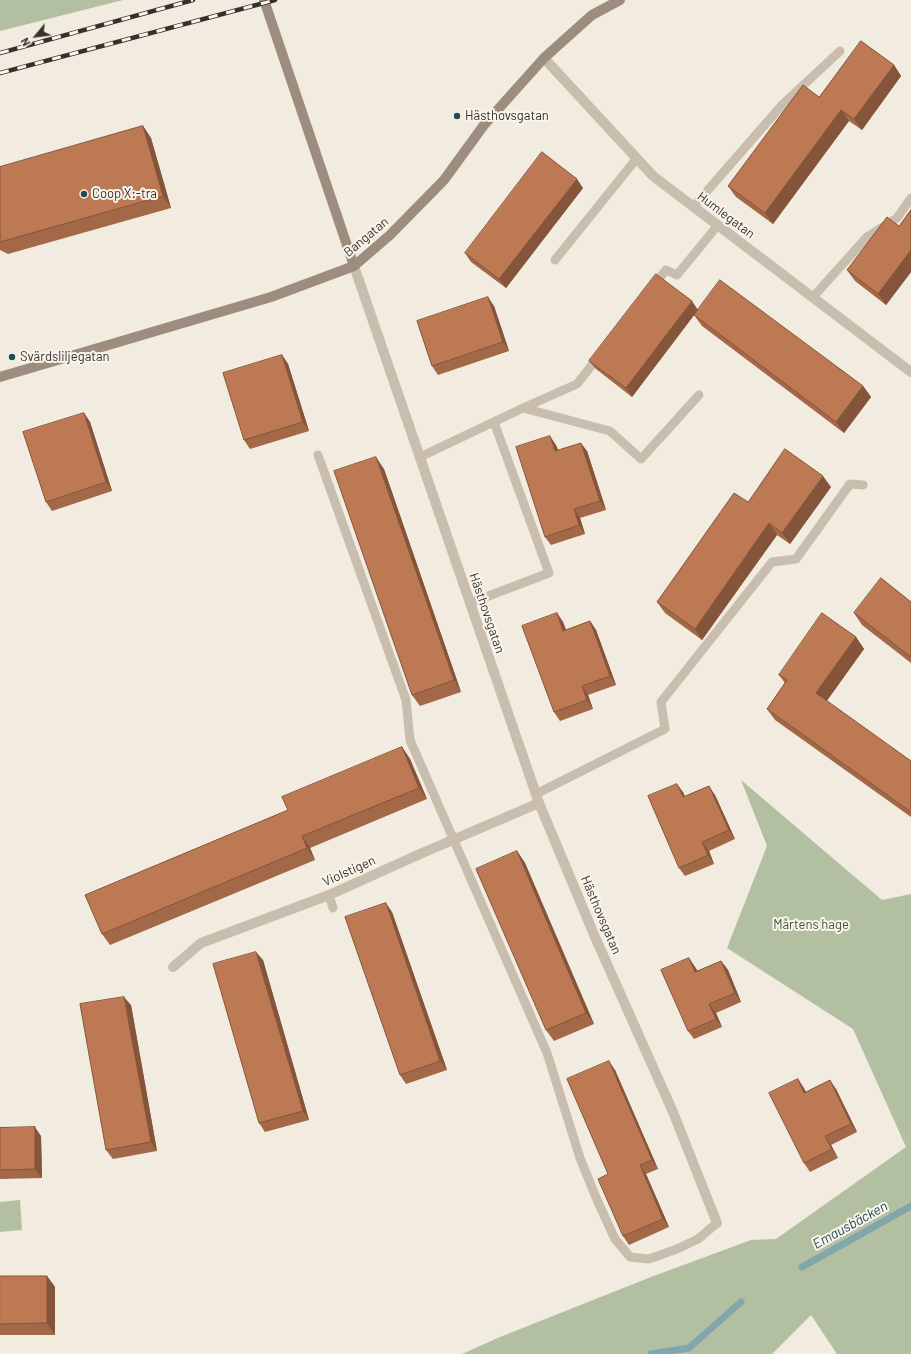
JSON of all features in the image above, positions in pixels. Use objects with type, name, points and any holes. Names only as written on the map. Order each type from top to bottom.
[{"type":"street","name":"Hästhovsgatan","points":[[264,0],[538,799],[595,937],[673,1112],[717,1223]]},
{"type":"street","name":"Bangatan","points":[[0,377],[271,297],[354,266],[390,235],[444,180],[484,125],[544,58],[592,15],[620,0]]},
{"type":"street","name":"Humlegatan","points":[[544,58],[653,176],[911,372]]},
{"type":"street","name":"Violstigen","points":[[173,967],[201,943],[329,895],[454,840],[538,799]]},
{"type":"lane","points":[[694,206],[782,105],[840,51]]},
{"type":"lane","points":[[555,260],[637,158]]},
{"type":"lane","points":[[813,297],[867,237],[897,218],[911,198]]},
{"type":"lane","points":[[647,294],[666,270],[677,275],[718,225]]},
{"type":"lane","points":[[420,457],[577,384],[605,348]]},
{"type":"lane","points":[[524,408],[610,431],[640,459],[699,395]]},
{"type":"lane","points":[[470,603],[549,573],[494,422]]},
{"type":"lane","points":[[318,455],[406,700],[410,740],[547,1053],[580,1158],[615,1239],[630,1256],[649,1259],[698,1239],[717,1223]]},
{"type":"lane","points":[[538,799],[665,729],[661,702],[772,562],[796,559],[850,484],[864,485]]},
{"type":"lane","points":[[329,895],[333,908]]},
{"type":"green space","points":[[0,0],[123,0],[0,31]]},
{"type":"green space","name":"Mårtens hage","points":[[741,780],[882,900],[911,894],[911,1354],[837,1354],[811,1315],[772,1354],[462,1354],[500,1337],[651,1277],[751,1240],[776,1239],[906,1147],[853,1029],[727,948],[767,846]]},
{"type":"green space","points":[[20,1200],[22,1230],[0,1232],[0,1202]]},
{"type":"building","points":[[861,41],[894,65],[854,119],[841,110],[765,213],[728,186],[803,85],[819,97]]},
{"type":"building","name":"Coop X:-tra","points":[[143,126],[163,196],[0,242],[0,167]]},
{"type":"building","points":[[542,152],[577,179],[499,279],[465,253]]},
{"type":"building","points":[[911,210],[911,250],[878,294],[847,270],[887,217],[899,226]]},
{"type":"building","points":[[656,274],[692,301],[626,388],[589,361]]},
{"type":"building","points":[[720,280],[863,386],[836,422],[694,315]]},
{"type":"building","points":[[488,297],[503,342],[432,366],[417,321]]},
{"type":"building","points":[[282,355],[303,422],[244,440],[223,373]]},
{"type":"building","points":[[84,413],[106,482],[46,502],[23,432]]},
{"type":"building","points":[[550,436],[555,451],[581,443],[600,501],[574,509],[579,525],[545,537],[516,447]]},
{"type":"building","points":[[785,449],[823,476],[782,533],[769,523],[695,629],[657,602],[734,493],[748,502]]},
{"type":"building","points":[[376,457],[454,680],[412,695],[334,471]]},
{"type":"building","points":[[881,578],[911,602],[911,657],[854,613]]},
{"type":"building","points":[[557,613],[563,631],[590,621],[610,676],[582,686],[587,700],[554,712],[522,626]]},
{"type":"building","points":[[822,613],[856,637],[816,693],[911,761],[911,812],[767,709],[787,680],[779,675]]},
{"type":"building","points":[[402,747],[419,788],[302,836],[307,848],[102,934],[85,895],[288,810],[282,797]]},
{"type":"building","points":[[677,784],[683,797],[709,786],[729,830],[702,842],[708,855],[679,868],[648,796]]},
{"type":"building","points":[[517,851],[586,1013],[546,1030],[476,869]]},
{"type":"building","points":[[386,903],[440,1061],[400,1075],[345,917]]},
{"type":"building","points":[[256,952],[303,1111],[259,1123],[213,964]]},
{"type":"building","points":[[689,958],[695,972],[721,961],[735,993],[709,1004],[716,1019],[688,1031],[661,970]]},
{"type":"building","points":[[124,997],[151,1142],[106,1150],[80,1004]]},
{"type":"building","points":[[609,1061],[652,1160],[640,1165],[663,1219],[623,1236],[598,1179],[608,1174],[567,1079]]},
{"type":"building","points":[[798,1079],[804,1093],[830,1080],[851,1124],[825,1136],[832,1149],[804,1163],[769,1093]]},
{"type":"building","points":[[35,1127],[35,1169],[0,1170],[0,1128]]},
{"type":"building","points":[[0,1276],[47,1276],[47,1323],[0,1324]]},
{"type":"waterway","name":"Emausbäcken","points":[[802,1267],[911,1206]]},
{"type":"waterway","name":"Emausbäcken","points":[[651,1354],[689,1348],[741,1302]]},
{"type":"railway","points":[[0,53],[193,0]]},
{"type":"railway","points":[[0,73],[275,0]]},
{"type":"place","name":"Hästhovsgatan","points":[[457,116]]},
{"type":"place","name":"Coop X:-tra","points":[[84,194]]},
{"type":"place","name":"Svärdsliljegatan","points":[[12,357]]}]
